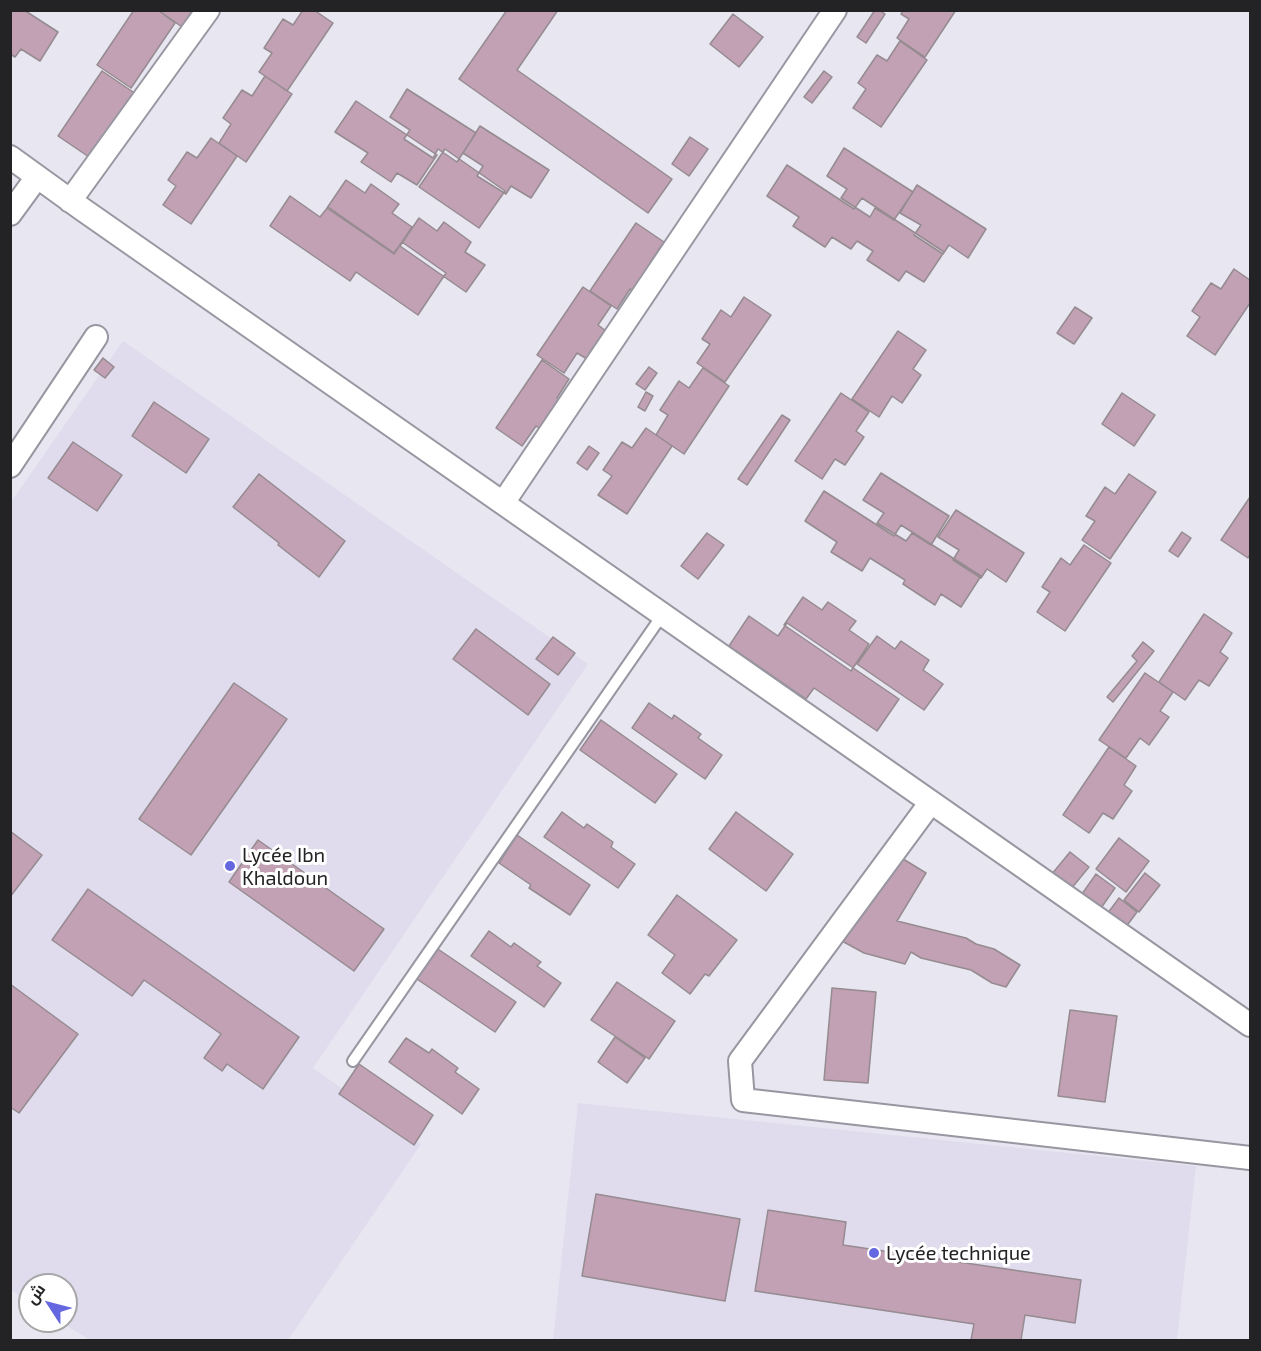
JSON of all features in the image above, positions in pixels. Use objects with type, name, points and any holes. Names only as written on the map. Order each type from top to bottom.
[{"type":"street","points":[[70,201],[208,10]]},
{"type":"street","points":[[503,503],[835,10]]},
{"type":"street","points":[[10,157],[1251,1025]]},
{"type":"street","points":[[10,214],[37,177]]},
{"type":"street","points":[[10,466],[96,337]]},
{"type":"street","points":[[931,802],[740,1061],[743,1100],[1251,1158]]},
{"type":"lane","points":[[352,1061],[663,615]]},
{"type":"shaded area","name":"Lycée Ibn Khaldoun","points":[[123,341],[588,664],[313,1068],[421,1144],[288,1340],[90,1340],[78,1333],[78,1273],[18,1273],[18,1295],[11,1290],[11,502]]},
{"type":"shaded area","name":"Lycée technique","points":[[578,1103],[1196,1166],[1177,1340],[553,1340]]},
{"type":"building","points":[[10,10],[24,10],[58,32],[40,61],[21,49],[15,57],[10,54]]},
{"type":"building","points":[[134,10],[158,10],[175,23],[131,88],[97,65]]},
{"type":"building","points":[[158,10],[193,10],[182,27]]},
{"type":"building","points":[[303,10],[314,10],[333,23],[287,91],[259,72],[272,53],[264,48],[283,19],[293,25]]},
{"type":"building","points":[[507,10],[558,10],[517,70],[672,179],[648,213],[459,79]]},
{"type":"building","points":[[875,10],[885,14],[866,43],[857,37]]},
{"type":"building","points":[[903,10],[956,10],[925,57],[897,38],[909,19],[901,14]]},
{"type":"building","points":[[733,14],[763,37],[739,67],[710,44]]},
{"type":"building","points":[[900,41],[927,60],[881,127],[853,108],[866,89],[858,83],[877,55],[887,61]]},
{"type":"building","points":[[102,71],[136,94],[92,159],[58,136]]},
{"type":"building","points":[[824,71],[832,77],[812,103],[804,97]]},
{"type":"building","points":[[265,76],[292,94],[246,162],[219,143],[231,124],[223,118],[242,90],[252,96]]},
{"type":"building","points":[[407,89],[476,133],[457,162],[438,149],[433,158],[404,139],[410,130],[390,117]]},
{"type":"building","points":[[356,101],[437,155],[417,185],[397,173],[391,182],[361,162],[368,153],[335,132]]},
{"type":"building","points":[[480,126],[549,170],[531,198],[511,186],[506,194],[477,176],[483,166],[463,153]]},
{"type":"building","points":[[690,137],[708,149],[689,176],[672,164]]},
{"type":"building","points":[[211,138],[237,156],[191,224],[163,205],[176,186],[168,180],[187,152],[197,158]]},
{"type":"building","points":[[844,148],[913,192],[894,220],[875,208],[870,217],[841,198],[847,189],[827,176]]},
{"type":"building","points":[[445,149],[505,191],[479,228],[419,187]]},
{"type":"building","points":[[787,165],[854,209],[862,198],[944,252],[924,282],[906,271],[899,281],[867,260],[873,251],[857,241],[851,249],[832,237],[825,247],[793,226],[799,217],[767,196]]},
{"type":"building","points":[[346,180],[365,193],[371,184],[399,204],[392,213],[412,227],[394,254],[327,208]]},
{"type":"building","points":[[917,185],[986,229],[968,258],[949,245],[943,254],[914,235],[921,225],[900,213]]},
{"type":"building","points":[[290,196],[320,217],[328,207],[394,253],[402,242],[446,273],[418,315],[356,272],[350,281],[270,226]]},
{"type":"building","points":[[419,218],[437,231],[444,222],[471,242],[465,252],[485,265],[466,292],[400,246]]},
{"type":"building","points":[[636,223],[664,242],[651,261],[660,267],[640,295],[630,289],[617,309],[590,291]]},
{"type":"building","points":[[1234,269],[1250,280],[1250,303],[1215,355],[1187,336],[1200,317],[1192,311],[1211,283],[1221,289]]},
{"type":"building","points":[[583,287],[611,306],[598,325],[606,331],[587,359],[577,353],[564,373],[537,355]]},
{"type":"building","points":[[744,297],[771,315],[725,382],[697,363],[710,344],[702,339],[721,310],[731,317]]},
{"type":"building","points":[[1075,307],[1092,318],[1074,344],[1057,333]]},
{"type":"building","points":[[898,331],[926,350],[913,369],[921,375],[902,403],[892,396],[879,417],[852,399]]},
{"type":"building","points":[[103,358],[114,367],[105,378],[94,370]]},
{"type":"building","points":[[542,360],[569,379],[557,398],[565,404],[546,433],[536,426],[522,446],[496,428]]},
{"type":"building","points":[[649,367],[657,373],[645,390],[636,384]]},
{"type":"building","points":[[703,368],[729,386],[684,454],[656,435],[668,415],[660,410],[679,381],[689,388]]},
{"type":"building","points":[[646,392],[653,396],[645,411],[638,407]]},
{"type":"building","points":[[841,393],[869,412],[856,431],[864,437],[845,465],[835,459],[822,479],[795,461]]},
{"type":"building","points":[[1122,393],[1155,415],[1134,446],[1102,424]]},
{"type":"building","points":[[154,402],[209,439],[186,473],[132,436]]},
{"type":"building","points":[[782,415],[790,420],[747,485],[738,479]]},
{"type":"building","points":[[646,428],[672,446],[627,514],[598,495],[612,476],[603,470],[622,442],[632,448]]},
{"type":"building","points":[[73,442],[122,475],[97,511],[48,478]]},
{"type":"building","points":[[589,446],[599,453],[587,470],[577,463]]},
{"type":"building","points":[[881,473],[949,516],[931,545],[912,533],[906,541],[877,523],[884,513],[863,500]]},
{"type":"building","points":[[259,474],[345,541],[319,577],[233,507]]},
{"type":"building","points":[[1129,474],[1156,492],[1110,559],[1082,540],[1095,521],[1086,516],[1105,487],[1115,494]]},
{"type":"building","points":[[824,491],[894,536],[901,525],[981,576],[961,607],[941,594],[935,605],[903,584],[905,580],[870,558],[862,571],[831,552],[837,542],[805,521]]},
{"type":"building","points":[[1250,497],[1250,554],[1248,558],[1221,540]]},
{"type":"building","points":[[956,510],[1024,553],[1006,582],[987,569],[981,578],[953,560],[959,550],[938,537]]},
{"type":"building","points":[[1182,532],[1191,538],[1178,557],[1169,551]]},
{"type":"building","points":[[707,533],[724,545],[698,579],[681,566]]},
{"type":"building","points":[[1084,545],[1111,563],[1065,631],[1037,612],[1050,592],[1042,587],[1061,558],[1070,565]]},
{"type":"building","points":[[803,597],[822,610],[828,602],[856,621],[849,630],[869,644],[851,671],[784,625]]},
{"type":"building","points":[[1204,614],[1232,633],[1220,652],[1228,658],[1209,686],[1199,680],[1185,700],[1159,682]]},
{"type":"building","points":[[749,616],[778,636],[787,623],[899,699],[877,731],[814,688],[806,699],[729,646]]},
{"type":"building","points":[[476,629],[550,684],[528,715],[453,659]]},
{"type":"building","points":[[877,636],[895,649],[901,641],[929,660],[923,670],[943,684],[924,710],[857,664]]},
{"type":"building","points":[[553,637],[575,653],[558,675],[536,659]]},
{"type":"building","points":[[1143,642],[1154,651],[1113,702],[1107,697],[1137,661],[1132,656]]},
{"type":"building","points":[[1145,673],[1173,692],[1160,711],[1169,717],[1149,745],[1140,738],[1126,758],[1099,740]]},
{"type":"building","points":[[234,683],[287,719],[191,855],[139,819]]},
{"type":"building","points":[[649,703],[672,719],[674,715],[701,734],[698,738],[722,755],[705,779],[632,728]]},
{"type":"building","points":[[601,720],[677,774],[655,803],[580,750]]},
{"type":"building","points":[[1109,747],[1136,766],[1124,785],[1132,791],[1113,819],[1103,813],[1089,833],[1063,815]]},
{"type":"building","points":[[562,812],[584,828],[587,824],[613,842],[611,847],[635,864],[618,888],[544,837]]},
{"type":"building","points":[[736,812],[793,854],[766,891],[709,849]]},
{"type":"building","points":[[10,831],[42,855],[10,897]]},
{"type":"building","points":[[517,835],[590,885],[570,915],[529,888],[531,885],[499,863]]},
{"type":"building","points":[[1119,838],[1149,861],[1126,892],[1096,869]]},
{"type":"building","points":[[258,840],[384,929],[354,971],[229,882]]},
{"type":"building","points":[[1070,852],[1089,867],[1066,895],[1047,880]]},
{"type":"building","points":[[895,854],[926,873],[897,921],[966,938],[976,944],[994,949],[1020,965],[1006,987],[992,983],[971,970],[921,958],[911,952],[905,964],[864,953],[842,941]]},
{"type":"building","points":[[1145,873],[1160,885],[1139,912],[1124,900]]},
{"type":"building","points":[[1096,874],[1115,888],[1094,918],[1075,904]]},
{"type":"building","points":[[88,889],[299,1037],[263,1089],[227,1064],[222,1071],[204,1058],[221,1034],[144,980],[132,996],[52,940]]},
{"type":"building","points":[[677,895],[737,940],[709,976],[705,974],[690,994],[662,973],[675,955],[648,935]]},
{"type":"building","points":[[1119,898],[1137,912],[1114,943],[1096,929]]},
{"type":"building","points":[[489,931],[511,947],[514,943],[541,962],[537,966],[561,983],[544,1007],[471,956]]},
{"type":"building","points":[[429,943],[516,1002],[495,1032],[408,973]]},
{"type":"building","points":[[617,982],[675,1021],[649,1059],[591,1020]]},
{"type":"building","points":[[10,984],[78,1034],[19,1113],[10,1107]]},
{"type":"building","points":[[832,988],[876,992],[868,1083],[824,1080]]},
{"type":"building","points":[[1070,1010],[1117,1016],[1105,1102],[1058,1096]]},
{"type":"building","points":[[615,1037],[645,1058],[627,1083],[598,1062]]},
{"type":"building","points":[[406,1038],[429,1053],[432,1049],[458,1068],[455,1072],[479,1089],[462,1114],[389,1062]]},
{"type":"building","points":[[359,1064],[433,1115],[414,1145],[339,1094]]},
{"type":"building","points":[[596,1194],[740,1219],[725,1301],[582,1276]]},
{"type":"building","points":[[768,1210],[846,1222],[843,1245],[1081,1280],[1075,1323],[1025,1315],[1021,1340],[971,1340],[974,1324],[755,1291]]},
{"type":"place","name":"Lycée Ibn Khaldoun","points":[[230,866]]},
{"type":"place","name":"Lycée technique","points":[[874,1253]]}]
